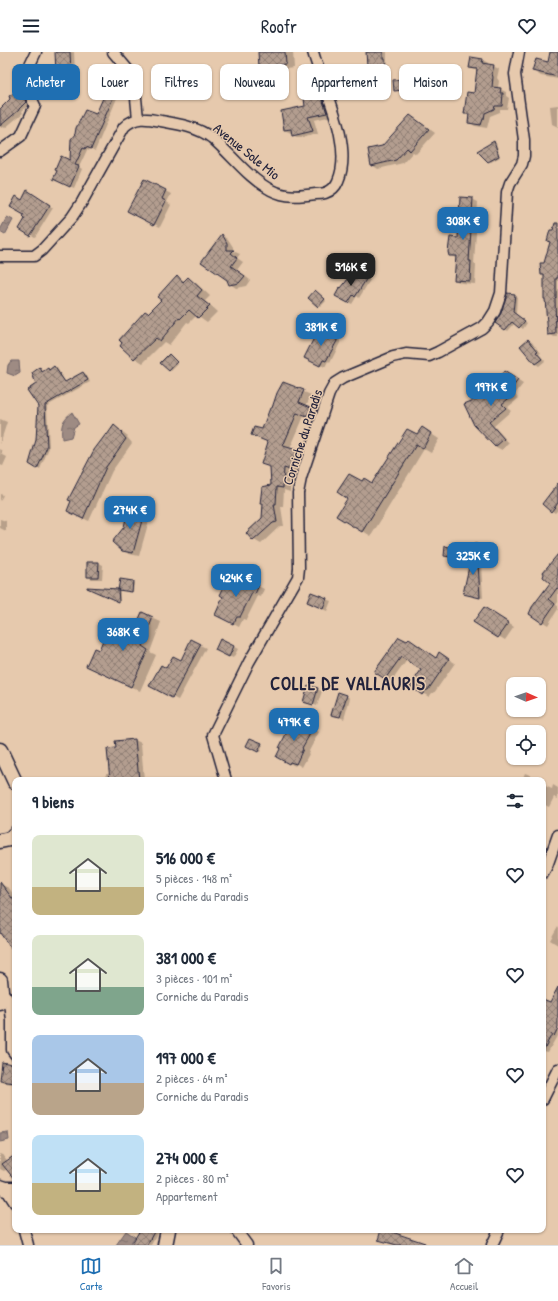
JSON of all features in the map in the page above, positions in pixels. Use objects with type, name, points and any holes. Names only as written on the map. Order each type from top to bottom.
[{"type":"main road","points":[[0,750],[13,777]]},
{"type":"main road","points":[[0,841],[10,839],[12,837]]},
{"type":"main road","points":[[165,1245],[167,1233]]},
{"type":"street","points":[[0,151],[21,136],[35,106],[23,79],[36,52]]},
{"type":"street","points":[[0,256],[34,256],[42,250],[72,217],[79,207],[124,127],[130,122],[138,119],[134,77],[113,52]]},
{"type":"street","name":"Avenue Sole Mio","points":[[138,119],[150,119],[179,124],[194,129],[211,138],[256,180],[272,190],[285,195],[300,196],[325,193],[331,190],[341,174],[343,151],[337,121],[313,52]]},
{"type":"street","name":"Corniche du Paradis","points":[[225,777],[213,735],[249,662],[298,577],[298,493],[301,478],[329,394],[335,383],[343,378],[393,357],[406,354],[429,356],[438,352],[482,328],[495,311],[501,293],[507,192],[510,183],[522,164],[524,156],[524,140],[515,74],[519,52]]},
{"type":"street","points":[[546,868],[558,835]]},
{"type":"street","points":[[0,991],[10,1002],[12,1021],[12,1050]]},
{"type":"street","points":[[546,1093],[558,1069]]},
{"type":"street","points":[[7,1188],[12,1197]]},
{"type":"street","points":[[25,1233],[28,1245]]},
{"type":"street","points":[[238,1233],[247,1245]]},
{"type":"street","points":[[492,1245],[498,1233]]},
{"type":"water","points":[[7,217],[13,220],[5,235],[0,232],[0,230]]},
{"type":"water","points":[[11,361],[19,361],[20,373],[15,376],[7,373],[8,365]]},
{"type":"water","points":[[72,412],[79,424],[74,427],[71,437],[62,439],[62,424]]},
{"type":"water","points":[[8,1132],[9,1140],[0,1142],[0,1133]]},
{"type":"water","points":[[125,1233],[129,1233],[135,1237],[129,1245],[116,1245]]},
{"type":"building","points":[[55,52],[70,52],[71,64],[56,64]]},
{"type":"building","points":[[258,52],[285,52],[286,64],[259,64]]},
{"type":"building","points":[[366,52],[383,52],[385,64],[367,64]]},
{"type":"building","points":[[550,52],[558,52],[558,77],[532,71],[536,59],[548,62]]},
{"type":"building","points":[[471,57],[483,59],[482,63],[494,65],[492,87],[501,88],[500,93],[503,93],[502,106],[495,106],[494,109],[485,113],[481,125],[468,123],[469,114],[464,114],[467,92],[474,93],[477,69],[469,68]]},
{"type":"building","points":[[399,79],[399,90],[394,91],[393,80]]},
{"type":"building","points":[[12,94],[12,100],[25,100],[26,102],[0,126],[0,109],[10,99],[9,96]]},
{"type":"building","points":[[102,100],[112,100],[91,149],[86,147],[85,149],[83,148],[75,165],[79,166],[70,187],[53,179],[61,156],[70,160],[71,139],[75,134],[76,128],[85,110],[96,114]]},
{"type":"building","points":[[304,100],[323,100],[327,113],[308,117],[313,131],[292,136],[291,129],[284,130],[281,111],[305,106]]},
{"type":"building","points":[[410,115],[429,129],[410,151],[407,148],[396,160],[371,166],[368,149],[382,146]]},
{"type":"building","points":[[494,141],[499,156],[488,162],[477,151]]},
{"type":"building","points":[[144,179],[166,190],[162,199],[166,201],[154,225],[127,211]]},
{"type":"building","points":[[27,190],[50,205],[30,236],[19,229],[25,219],[23,217],[24,215],[10,207],[16,196],[22,200]]},
{"type":"building","points":[[460,197],[473,198],[469,261],[471,261],[470,281],[454,280],[456,256],[449,256],[448,252],[450,237],[458,238]]},
{"type":"building","points":[[555,223],[558,223],[558,278],[556,278],[555,299],[556,334],[548,335],[544,299],[544,275],[541,275],[540,263],[544,263],[550,242],[547,241],[550,230],[553,230]]},
{"type":"building","points":[[222,234],[227,243],[227,250],[234,250],[231,253],[237,258],[231,266],[245,276],[239,283],[229,285],[227,280],[201,262]]},
{"type":"building","points":[[359,273],[367,278],[355,297],[353,295],[348,303],[335,296],[340,287],[341,288],[352,274]]},
{"type":"building","points":[[177,275],[183,282],[188,277],[202,290],[197,296],[210,306],[198,318],[189,310],[180,319],[179,318],[160,341],[156,338],[134,359],[120,346],[122,343],[119,340],[145,311],[148,313],[161,300],[157,297]]},
{"type":"building","points":[[315,290],[325,299],[318,307],[308,298]]},
{"type":"building","points":[[507,293],[515,294],[513,312],[525,321],[519,328],[512,322],[505,330],[495,323],[501,313]]},
{"type":"building","points":[[319,328],[337,337],[337,341],[326,361],[323,360],[320,366],[304,358]]},
{"type":"building","points":[[528,339],[538,351],[536,352],[542,359],[535,364],[520,346]]},
{"type":"building","points":[[169,354],[177,362],[169,371],[160,363]]},
{"type":"building","points":[[54,366],[65,382],[83,372],[88,380],[45,405],[47,447],[37,469],[29,464],[36,440],[38,406],[27,390],[36,384],[32,373],[40,367],[42,372],[48,368],[49,370]]},
{"type":"building","points":[[504,371],[518,380],[510,391],[514,394],[502,404],[506,408],[489,422],[504,439],[495,447],[474,425],[464,404],[479,398],[496,383]]},
{"type":"building","points":[[283,382],[304,390],[299,402],[311,407],[307,417],[297,413],[283,446],[297,450],[290,470],[284,468],[283,488],[277,487],[276,504],[274,504],[277,522],[273,523],[253,541],[246,533],[262,518],[263,504],[260,504],[262,487],[271,485],[270,467],[261,464],[268,442],[251,435],[254,427],[262,429],[270,408],[272,408],[277,393]]},
{"type":"building","points":[[114,425],[122,432],[121,433],[126,439],[106,467],[83,519],[67,511],[71,501],[68,500],[94,450]]},
{"type":"building","points":[[422,427],[431,433],[423,449],[416,445],[362,532],[336,516],[347,499],[337,492],[349,474],[362,481],[364,478],[372,483],[407,429],[417,434]]},
{"type":"building","points":[[558,483],[558,503],[551,512],[542,504]]},
{"type":"building","points":[[136,506],[144,513],[133,553],[122,551],[112,542],[124,527],[126,518],[121,513],[128,507],[131,510]]},
{"type":"building","points":[[474,544],[477,544],[480,598],[463,594]]},
{"type":"building","points":[[445,546],[464,550],[463,559],[444,556]]},
{"type":"building","points":[[558,554],[558,589],[557,588],[549,599],[555,604],[542,623],[529,614],[532,607],[550,583],[543,577],[543,572]]},
{"type":"building","points":[[87,562],[99,562],[98,577],[87,577]]},
{"type":"building","points":[[235,574],[259,585],[255,594],[252,593],[240,617],[237,617],[233,624],[215,615],[223,597],[220,595],[225,585],[228,587]]},
{"type":"building","points":[[120,579],[133,581],[132,592],[118,590]]},
{"type":"building","points":[[87,588],[118,589],[119,602]]},
{"type":"building","points":[[311,592],[327,598],[323,609],[307,602]]},
{"type":"building","points":[[484,607],[509,623],[498,638],[473,622]]},
{"type":"building","points":[[142,612],[153,617],[142,646],[148,650],[131,687],[86,666],[94,648],[99,650],[103,640],[115,634],[121,620],[136,626]]},
{"type":"building","points":[[399,637],[407,641],[409,639],[436,658],[439,652],[449,659],[428,690],[426,690],[422,695],[410,686],[421,670],[401,657],[385,679],[374,672]]},
{"type":"building","points":[[191,639],[201,644],[172,698],[149,686],[161,665],[166,668],[173,656],[181,660]]},
{"type":"building","points":[[220,639],[234,646],[229,657],[215,650]]},
{"type":"building","points":[[308,685],[318,688],[313,705],[303,702]]},
{"type":"building","points":[[338,692],[347,695],[340,717],[331,715]]},
{"type":"building","points":[[294,718],[314,727],[302,748],[303,749],[296,764],[290,762],[289,764],[276,757]]},
{"type":"building","points":[[250,738],[262,743],[258,752],[246,746]]},
{"type":"building","points":[[135,739],[139,777],[110,777],[107,749],[116,748],[115,741]]},
{"type":"building","points":[[0,882],[12,898],[12,950],[0,933]]},
{"type":"building","points":[[558,987],[558,1028],[554,1036],[552,1034],[546,1045],[546,1000],[550,1002]]},
{"type":"building","points":[[2,1062],[12,1064],[12,1083],[0,1081]]},
{"type":"building","points":[[12,1157],[12,1176],[2,1164]]},
{"type":"building","points":[[138,1233],[153,1233],[147,1245],[131,1245]]},
{"type":"building","points":[[380,1233],[395,1233],[425,1243],[425,1245],[397,1245],[378,1240]]},
{"type":"district","name":"COLLE DE VALLAURIS","points":[[348,683]]}]
